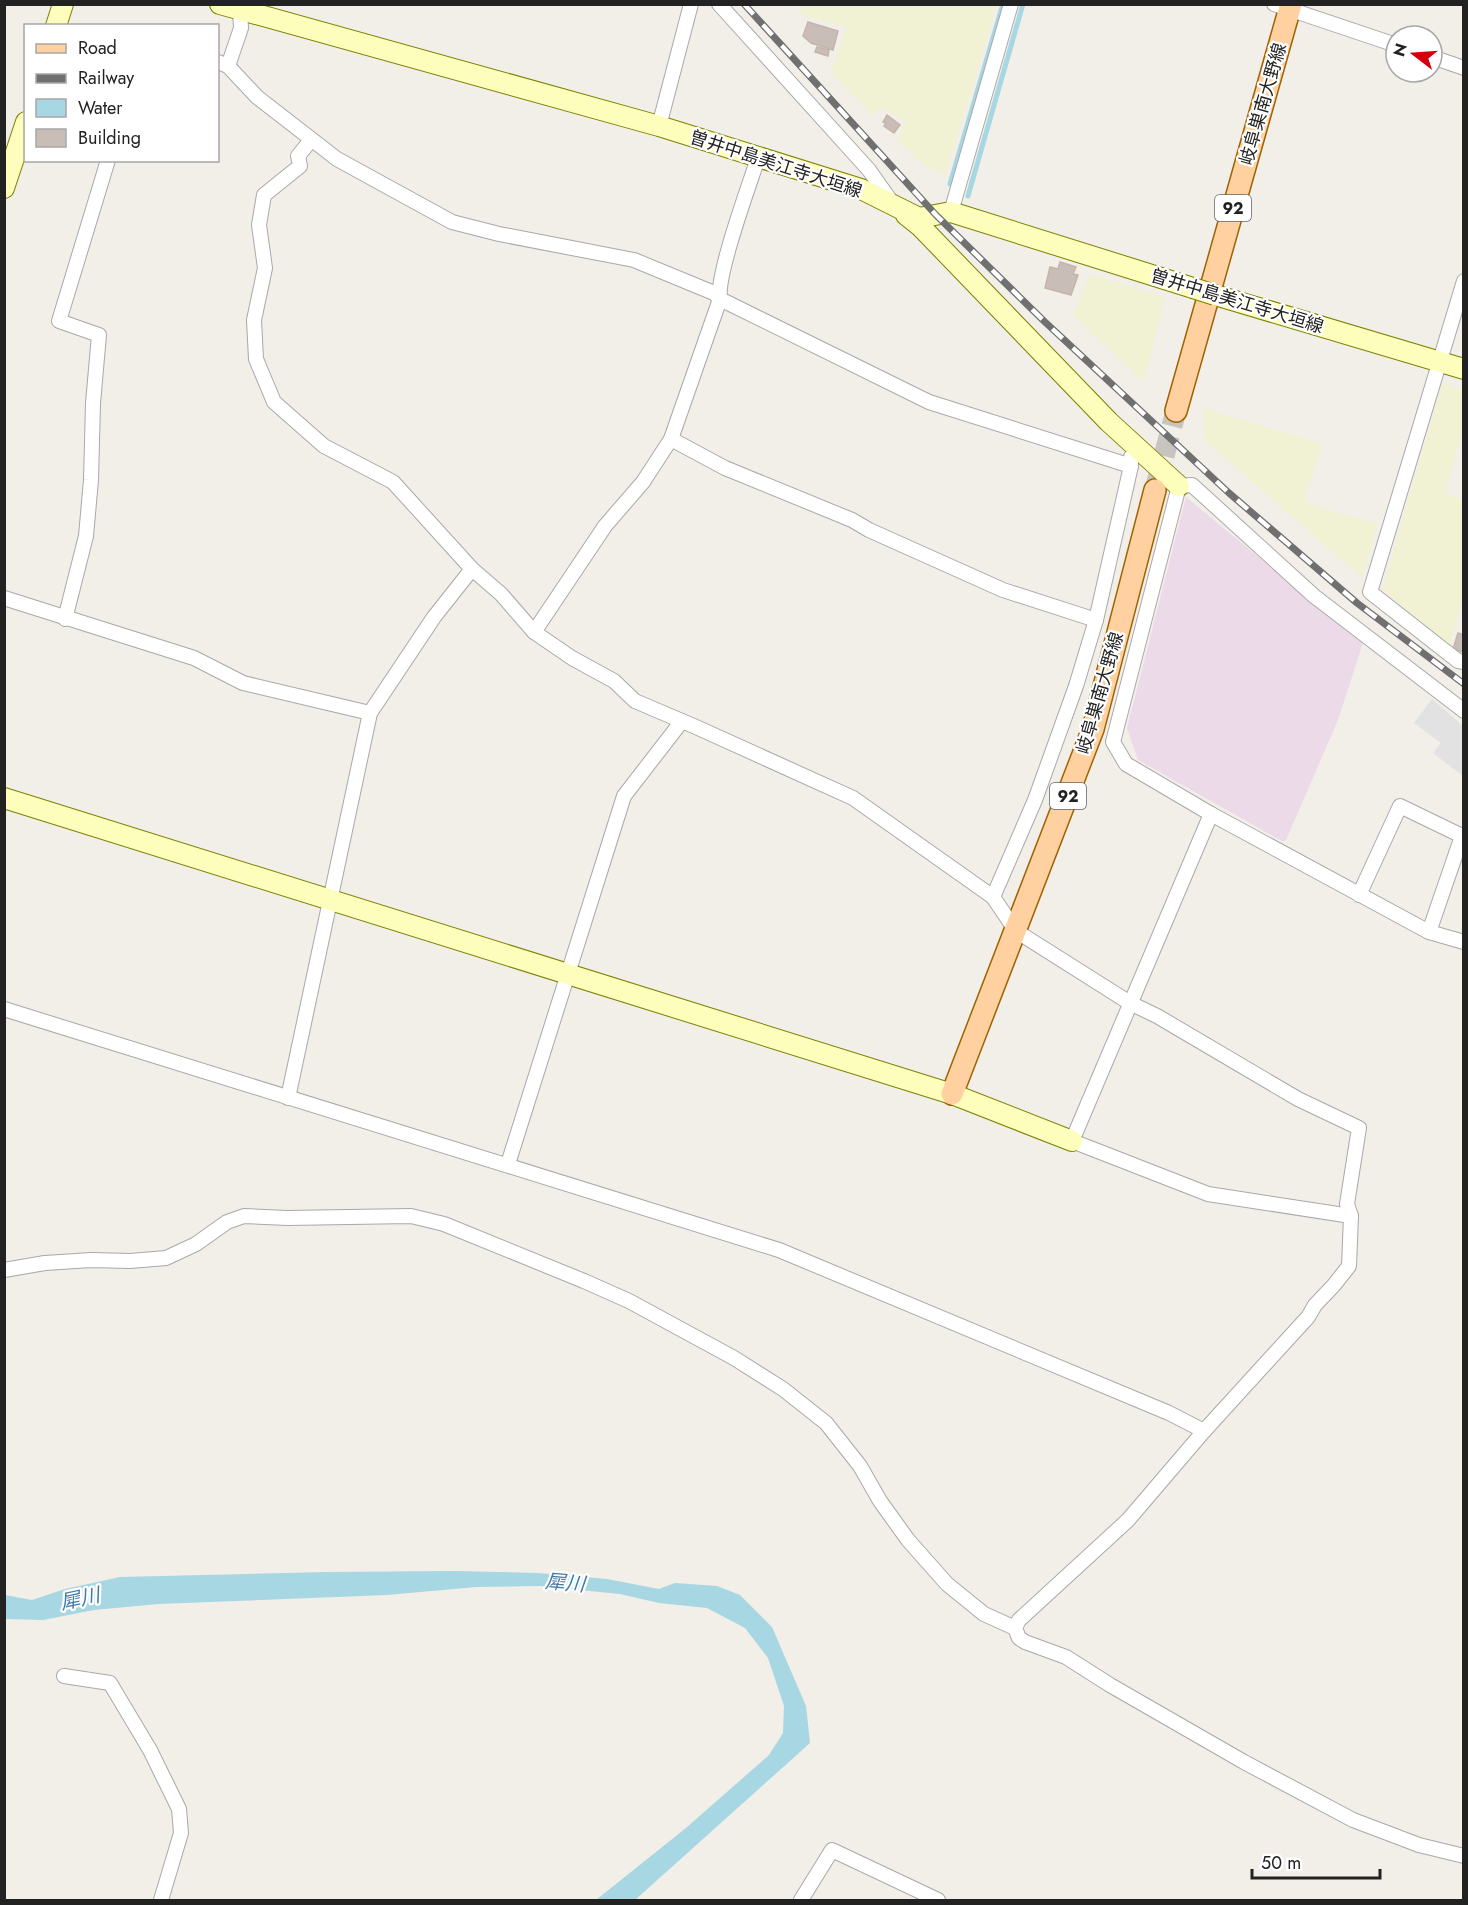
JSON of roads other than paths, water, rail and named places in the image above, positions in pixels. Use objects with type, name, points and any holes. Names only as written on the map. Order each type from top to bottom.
[{"type":"main road","name":"岐阜巣南大野線","points":[[1176,411],[1285,6]]},
{"type":"main road","name":"岐阜巣南大野線","points":[[952,1094],[1093,729],[1155,490]]},
{"type":"street","points":[[57,24],[63,4]]},
{"type":"street","name":"曽井中島美江寺大垣線","points":[[220,4],[659,126],[861,189],[919,218],[951,212],[1192,288],[1464,369]]},
{"type":"street","points":[[659,126],[691,4]]},
{"type":"street","points":[[719,4],[869,170],[896,207],[921,227],[1130,443],[1179,486],[1192,485],[1314,596],[1464,711]]},
{"type":"street","points":[[951,212],[1011,4]]},
{"type":"street","points":[[1285,6],[1384,41]]},
{"type":"street","points":[[240,10],[241,28],[223,64],[257,97],[310,140],[354,169],[452,222],[499,234],[634,260],[714,293],[720,299],[929,402],[1131,466]]},
{"type":"street","points":[[1444,61],[1464,68]]},
{"type":"street","points":[[4,189],[24,128]]},
{"type":"street","points":[[310,140],[298,156],[300,166],[264,195],[259,225],[265,268],[254,320],[256,359],[274,402],[324,446],[393,482],[472,569],[501,594],[534,632],[572,658],[614,681],[635,702],[853,798],[993,897],[1016,931],[1130,1003],[1167,1022],[1298,1099],[1359,1128],[1347,1204],[1351,1216],[1349,1266],[1335,1286],[1315,1305],[1308,1317],[1204,1431],[1128,1520],[1019,1620],[1015,1628]]},
{"type":"street","points":[[534,632],[605,525],[643,482],[671,439],[720,299],[720,287],[758,158]]},
{"type":"street","points":[[65,619],[86,536],[99,335],[60,321],[107,162]]},
{"type":"street","points":[[1464,281],[1370,592],[1458,660],[1464,662]]},
{"type":"street","points":[[671,439],[725,468],[852,520],[869,530],[1003,590],[1096,620]]},
{"type":"street","points":[[993,897],[1035,800],[1076,686],[1096,620],[1131,466],[1130,443]]},
{"type":"street","points":[[1179,486],[1113,742],[1126,764],[1211,814],[1429,932],[1464,942]]},
{"type":"street","points":[[288,1098],[370,713],[434,617],[472,569]]},
{"type":"street","points":[[4,598],[194,658],[243,683],[370,713]]},
{"type":"street","points":[[508,1164],[624,796],[682,721]]},
{"type":"street","points":[[4,798],[952,1094],[1208,1194],[1351,1216]]},
{"type":"street","points":[[1359,895],[1400,806],[1462,836],[1429,932]]},
{"type":"street","points":[[1072,1141],[1211,814]]},
{"type":"street","points":[[4,1009],[779,1250],[1169,1413],[1204,1431]]},
{"type":"street","points":[[4,1270],[45,1263],[166,1258],[196,1244],[227,1222],[244,1216],[287,1218],[411,1216],[444,1224],[630,1302],[734,1358],[783,1389],[826,1423],[860,1466],[880,1501],[908,1540],[948,1584],[984,1614],[1015,1628],[1019,1638],[1025,1642],[1066,1657],[1223,1750],[1353,1820],[1419,1845],[1464,1856]]},
{"type":"street","points":[[64,1676],[111,1683],[150,1750],[179,1809],[181,1833],[161,1900]]},
{"type":"street","points":[[801,1900],[832,1850],[938,1900]]},
{"type":"water","name":"犀川","points":[[454,1571],[538,1573],[607,1579],[659,1589],[675,1583],[717,1586],[740,1595],[772,1627],[806,1706],[810,1743],[635,1900],[596,1900],[686,1828],[769,1755],[783,1733],[784,1706],[768,1658],[745,1628],[707,1608],[659,1603],[620,1594],[540,1586],[476,1587],[387,1595],[158,1604],[94,1610],[43,1620],[5,1619],[5,1595],[32,1600],[65,1589],[120,1577]]},
{"type":"waterway","points":[[950,184],[1003,4]]},
{"type":"waterway","points":[[968,196],[1023,4]]},
{"type":"tunnel","points":[[1156,486],[1176,411]]},
{"type":"railway","points":[[744,4],[936,215],[1045,322],[1229,493],[1357,603],[1464,684]]}]
